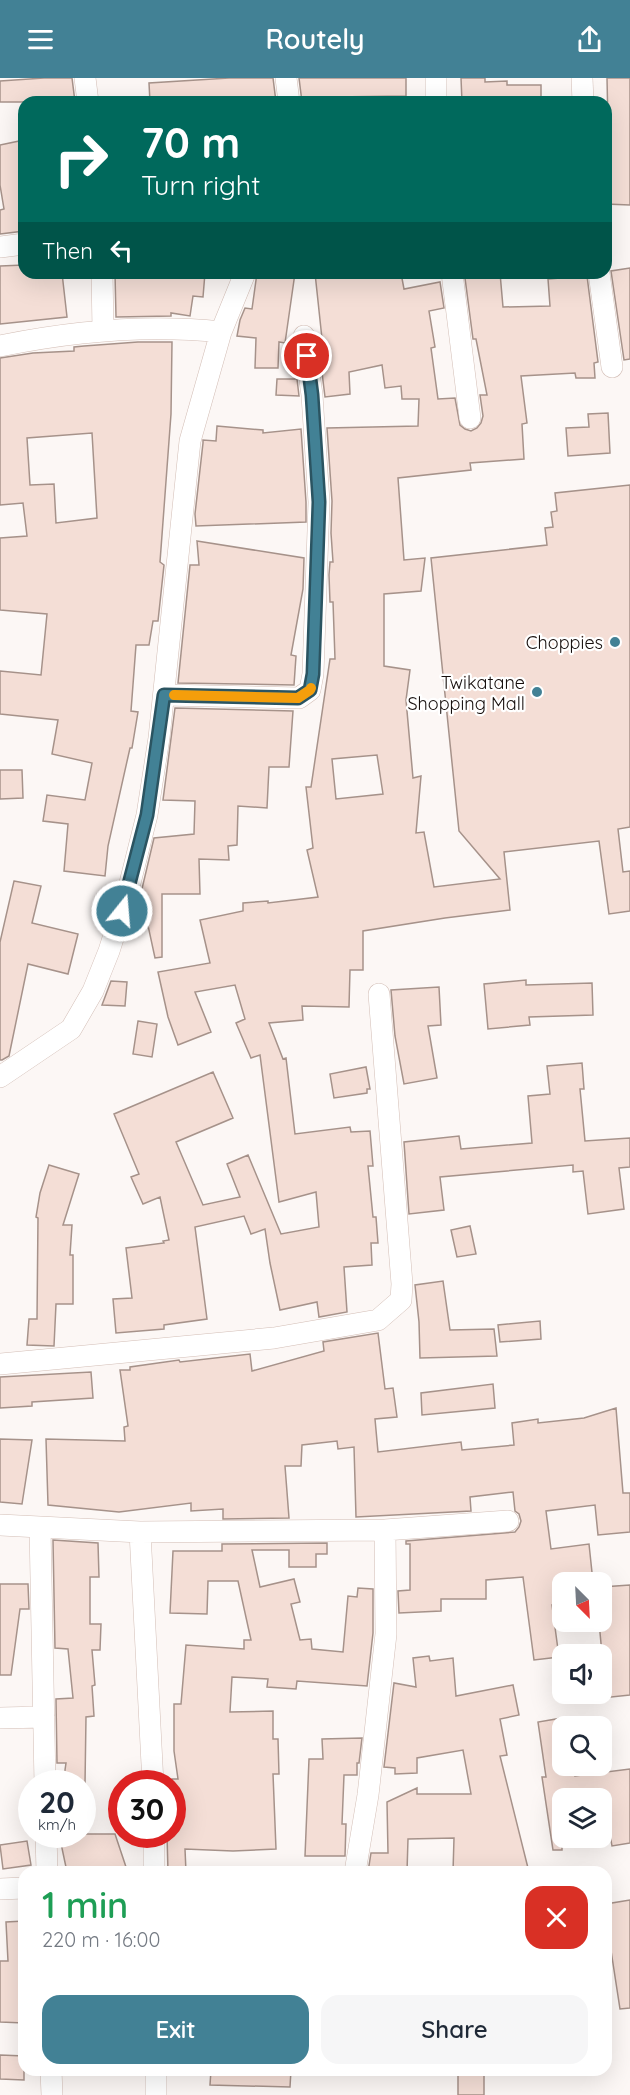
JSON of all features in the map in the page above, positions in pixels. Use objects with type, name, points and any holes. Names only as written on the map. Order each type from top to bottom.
[{"type":"street","points":[[85,78],[87,96]]},
{"type":"street","points":[[286,78],[288,96]]},
{"type":"street","points":[[436,78],[436,96]]},
{"type":"street","points":[[582,78],[583,96]]},
{"type":"street","points":[[0,247],[18,245]]},
{"type":"street","points":[[102,279],[103,330]]},
{"type":"street","points":[[0,1077],[70,1029],[93,991],[109,951],[128,891],[147,815],[164,695],[190,441],[221,332],[243,279]]},
{"type":"street","points":[[453,279],[470,418]]},
{"type":"street","points":[[600,279],[612,367]]},
{"type":"street","points":[[0,346],[129,328],[186,328],[221,332]]},
{"type":"street","points":[[164,695],[298,698],[310,690],[313,674],[319,502],[312,395],[304,336]]},
{"type":"street","points":[[0,1364],[274,1338],[378,1320],[401,1300],[402,1284],[379,994]]},
{"type":"street","points":[[0,1525],[140,1532],[385,1530],[508,1521]]},
{"type":"street","points":[[40,1527],[45,1770]]},
{"type":"street","points":[[357,1866],[368,1795],[386,1634],[385,1530]]},
{"type":"street","points":[[140,1532],[152,1770]]},
{"type":"street","points":[[0,1718],[44,1717]]},
{"type":"street","points":[[46,1848],[47,1866]]},
{"type":"street","points":[[154,1848],[154,1866]]},
{"type":"street","points":[[0,1890],[18,1888]]},
{"type":"street","points":[[51,2076],[52,2095]]},
{"type":"street","points":[[156,2076],[156,2095]]},
{"type":"building","points":[[72,78],[74,96],[18,96],[18,102],[0,102],[0,81]]},
{"type":"building","points":[[273,78],[275,96],[150,96],[149,83]]},
{"type":"building","points":[[299,78],[406,78],[406,96],[301,96]]},
{"type":"building","points":[[461,78],[485,78],[485,82],[507,81],[507,85],[541,85],[541,96],[462,96]]},
{"type":"building","points":[[607,78],[630,78],[630,205],[612,204],[612,96],[607,96]]},
{"type":"building","points":[[18,141],[18,232],[0,234],[0,210],[4,209],[0,185],[0,145]]},
{"type":"building","points":[[18,265],[18,279],[63,279],[67,317],[0,324],[0,266]]},
{"type":"building","points":[[630,268],[630,359],[624,360],[612,271]]},
{"type":"building","points":[[115,279],[204,279],[203,297],[193,296],[190,316],[171,313],[171,316],[116,317]]},
{"type":"building","points":[[256,279],[294,279],[285,343],[279,342],[278,368],[255,368],[256,338],[237,336],[245,308],[252,309]]},
{"type":"building","points":[[316,279],[402,279],[404,289],[440,282],[444,308],[429,311],[435,347],[431,348],[438,399],[455,398],[460,425],[471,431],[481,423],[483,416],[480,395],[487,395],[476,339],[473,339],[465,279],[501,279],[503,307],[550,306],[548,279],[587,279],[598,362],[594,363],[595,378],[576,378],[575,373],[521,376],[527,423],[522,424],[524,459],[470,463],[471,470],[398,478],[404,560],[425,558],[421,591],[384,594],[384,666],[410,670],[406,700],[413,778],[421,776],[416,833],[424,832],[434,887],[500,879],[459,831],[431,558],[547,545],[545,528],[553,527],[551,512],[557,511],[555,493],[630,485],[630,827],[618,829],[623,872],[630,871],[630,911],[609,914],[599,841],[504,852],[510,910],[363,931],[363,970],[350,970],[349,1007],[302,1006],[303,1020],[269,1023],[283,1059],[286,1058],[295,1134],[350,1127],[351,1132],[370,1131],[373,1166],[368,1166],[378,1243],[371,1243],[372,1265],[344,1267],[347,1312],[319,1317],[317,1302],[280,1310],[265,1229],[251,1234],[244,1216],[195,1227],[207,1319],[164,1325],[164,1329],[116,1333],[113,1299],[132,1298],[126,1248],[164,1243],[163,1241],[169,1240],[160,1197],[143,1204],[131,1177],[139,1174],[114,1114],[213,1072],[233,1118],[176,1142],[203,1205],[240,1197],[227,1164],[248,1155],[281,1234],[319,1227],[316,1192],[279,1202],[260,1055],[251,1058],[236,1023],[245,1019],[235,985],[195,992],[211,1032],[178,1045],[168,1017],[158,972],[210,963],[200,920],[243,911],[243,903],[268,901],[268,903],[318,897],[307,850],[313,848],[306,787],[311,787],[330,659],[335,659],[333,602],[330,602],[329,575],[330,562],[333,562],[327,428],[418,426],[419,399],[402,399],[401,386],[385,388],[382,365],[349,372],[350,394],[325,397],[319,348],[323,348]],"holes":[[[377,755],[383,794],[336,799],[332,759]]]},
{"type":"building","points":[[172,342],[171,414],[160,562],[164,565],[158,621],[153,621],[149,645],[136,645],[131,711],[138,712],[132,748],[130,748],[108,846],[105,876],[64,871],[68,824],[43,821],[47,795],[85,800],[92,763],[52,754],[58,720],[0,714],[0,671],[41,675],[47,614],[0,610],[0,538],[27,536],[23,503],[0,505],[0,358],[33,353],[74,351],[74,347]],"holes":[[[92,433],[97,518],[56,523],[54,484],[30,485],[27,438]]]},
{"type":"building","points":[[277,379],[297,379],[299,396],[276,395]]},
{"type":"building","points":[[608,413],[610,453],[568,456],[566,428],[589,427],[588,414]]},
{"type":"building","points":[[217,426],[263,430],[263,433],[301,429],[306,522],[196,526],[195,514],[203,440],[216,441]]},
{"type":"building","points":[[197,541],[304,558],[303,589],[291,655],[296,656],[294,685],[178,683],[190,565],[199,565]]},
{"type":"building","points":[[175,708],[293,711],[289,767],[269,767],[267,808],[238,806],[237,845],[228,846],[229,860],[199,859],[200,894],[162,894],[162,957],[155,958],[141,893],[154,838],[194,834],[195,801],[163,800]]},
{"type":"building","points":[[0,770],[22,770],[23,798],[0,799]]},
{"type":"building","points":[[14,881],[41,886],[32,923],[78,934],[68,974],[28,964],[9,1056],[0,1060],[0,942]]},
{"type":"building","points":[[526,980],[526,985],[592,983],[593,1015],[529,1017],[530,1025],[488,1029],[484,984]]},
{"type":"building","points":[[111,981],[127,982],[125,1006],[102,1005]]},
{"type":"building","points":[[439,987],[441,1025],[428,1026],[437,1078],[404,1084],[395,1036],[391,990]]},
{"type":"building","points":[[138,1021],[157,1024],[152,1057],[133,1054]]},
{"type":"building","points":[[582,1063],[584,1089],[580,1089],[585,1141],[630,1138],[630,1167],[619,1168],[624,1209],[588,1214],[583,1171],[573,1172],[573,1165],[440,1177],[444,1210],[409,1214],[404,1142],[459,1136],[461,1149],[532,1143],[528,1096],[550,1094],[547,1066]]},
{"type":"building","points":[[366,1067],[370,1089],[367,1089],[367,1093],[334,1098],[330,1074]]},
{"type":"building","points":[[49,1165],[79,1174],[63,1225],[72,1225],[70,1255],[73,1255],[73,1304],[56,1304],[54,1346],[27,1345],[29,1319],[37,1319],[38,1218],[36,1217],[40,1193]]},
{"type":"building","points":[[470,1226],[476,1254],[457,1257],[451,1230]]},
{"type":"building","points":[[443,1281],[450,1330],[494,1329],[497,1356],[420,1358],[415,1285]]},
{"type":"building","points":[[540,1321],[541,1339],[500,1342],[498,1325]]},
{"type":"building","points":[[378,1333],[385,1389],[393,1388],[397,1417],[375,1419],[378,1452],[461,1442],[462,1450],[514,1445],[512,1423],[538,1419],[538,1423],[584,1418],[616,1408],[623,1493],[630,1493],[630,1532],[598,1535],[595,1505],[546,1511],[551,1549],[589,1544],[592,1572],[552,1572],[552,1632],[556,1632],[557,1644],[552,1644],[552,1658],[534,1660],[523,1577],[486,1580],[486,1599],[441,1599],[441,1611],[399,1613],[398,1591],[410,1590],[410,1544],[406,1544],[406,1541],[515,1532],[521,1521],[519,1514],[515,1511],[513,1492],[470,1497],[471,1511],[356,1517],[354,1447],[338,1449],[337,1441],[302,1445],[301,1466],[285,1466],[289,1518],[223,1519],[223,1509],[191,1511],[191,1503],[119,1512],[48,1505],[46,1439],[125,1441],[124,1427],[128,1426],[120,1370],[179,1360],[180,1362],[250,1354],[252,1371],[324,1351],[323,1342]]},
{"type":"building","points":[[91,1372],[93,1398],[32,1402],[32,1406],[0,1408],[0,1377]]},
{"type":"building","points":[[493,1384],[495,1408],[422,1415],[421,1393]]},
{"type":"building","points":[[0,1439],[32,1440],[22,1504],[0,1502]]},
{"type":"building","points":[[53,1540],[98,1543],[99,1577],[90,1577],[90,1624],[101,1624],[100,1650],[92,1650],[95,1685],[92,1686],[94,1716],[86,1717],[85,1770],[65,1770],[66,1763],[57,1763],[56,1699],[73,1698],[68,1649],[55,1648]]},
{"type":"building","points":[[327,1543],[327,1554],[316,1554],[316,1567],[289,1567],[289,1550],[252,1550],[260,1587],[294,1579],[300,1602],[291,1604],[300,1640],[311,1639],[312,1649],[343,1652],[348,1596],[357,1597],[358,1588],[373,1589],[373,1633],[367,1686],[297,1681],[296,1689],[267,1687],[268,1679],[232,1677],[230,1712],[273,1711],[273,1739],[278,1739],[279,1774],[273,1774],[276,1849],[233,1851],[185,1849],[186,1866],[168,1866],[167,1848],[186,1848],[186,1770],[177,1770],[174,1751],[174,1704],[181,1704],[186,1645],[244,1649],[244,1640],[251,1640],[238,1581],[208,1581],[207,1614],[170,1613],[173,1551],[222,1551],[222,1544]]},
{"type":"building","points":[[0,1584],[28,1584],[29,1609],[20,1609],[11,1675],[0,1675]]},
{"type":"building","points":[[630,1585],[630,1695],[612,1697],[612,1644],[601,1644],[600,1632],[612,1632],[612,1586]]},
{"type":"building","points":[[429,1656],[430,1661],[453,1658],[456,1696],[513,1685],[519,1715],[500,1719],[507,1755],[500,1756],[528,1866],[453,1866],[454,1838],[408,1839],[407,1866],[369,1866],[371,1853],[388,1853],[387,1802],[417,1788],[417,1794],[471,1794],[463,1750],[417,1758],[417,1773],[395,1774],[395,1768],[384,1767],[394,1683],[416,1687],[413,1658]]},
{"type":"building","points":[[552,1720],[552,1776],[612,1776],[612,1771],[630,1769],[630,1843],[612,1846],[612,1788],[552,1788],[552,1843],[542,1777],[546,1777],[538,1722]]},
{"type":"building","points":[[362,1738],[357,1775],[344,1775],[342,1824],[346,1824],[345,1856],[305,1856],[309,1759],[323,1759],[322,1739]]},
{"type":"building","points":[[96,1834],[108,1834],[108,1848],[120,1848],[126,1866],[66,1866],[62,1848],[96,1848]]},
{"type":"building","points":[[18,1842],[18,1848],[28,1848],[31,1865],[3,1869],[0,1845]]},
{"type":"building","points":[[630,1900],[630,2008],[620,2009],[612,1957],[612,1903]]},
{"type":"building","points":[[18,1921],[18,2023],[0,2022],[0,1961],[8,1961],[6,1922]]},
{"type":"building","points":[[0,2055],[18,2056],[18,2076],[24,2076],[24,2080],[0,2079]]},
{"type":"building","points":[[211,2076],[291,2076],[290,2087],[210,2085]]},
{"type":"building","points":[[458,2076],[484,2076],[484,2095],[458,2095]]},
{"type":"slow traffic","points":[[174,695],[298,698],[311,688]]},
{"type":"place","name":"Choppies","points":[[615,642]]},
{"type":"place","name":"Twikatane Shopping Mall","points":[[537,692]]},
{"type":"route","points":[[122,911],[147,815],[164,695],[298,698],[310,690],[313,674],[319,502],[307,356]]}]
